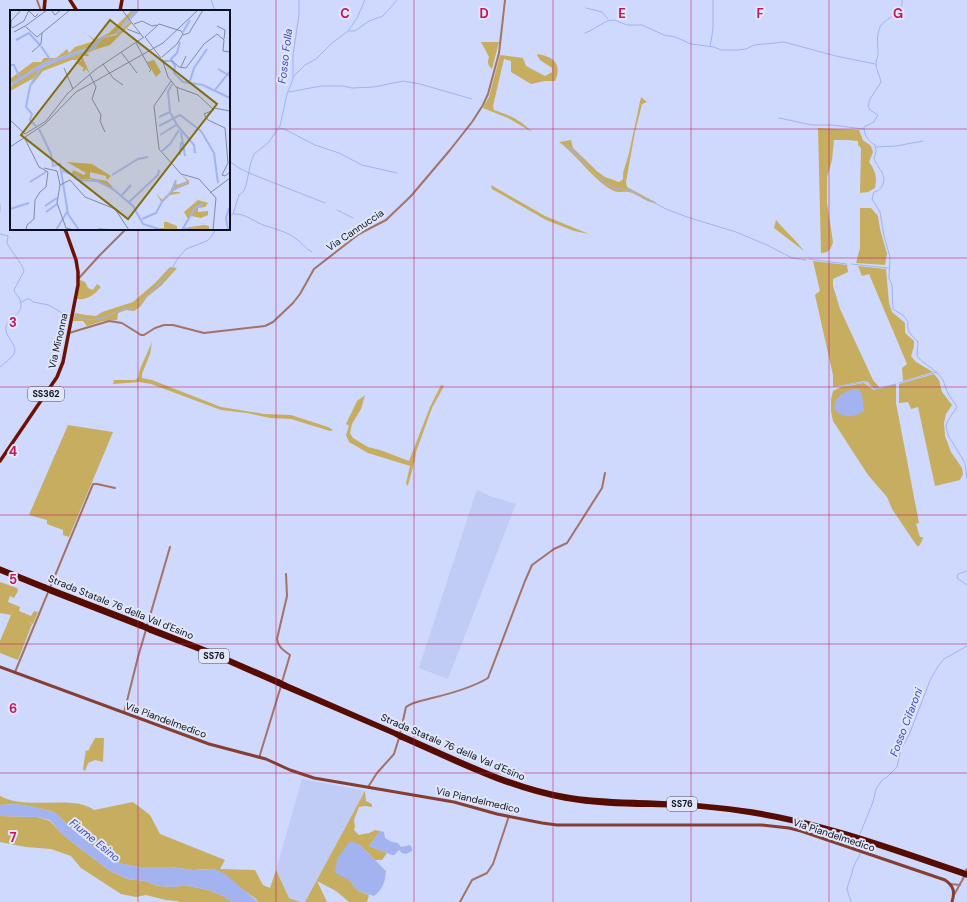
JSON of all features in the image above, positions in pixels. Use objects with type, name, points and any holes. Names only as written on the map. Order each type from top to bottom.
[{"type":"highway","name":"Strada Statale 76 della Val d'Esino","points":[[0,568],[44,587]]},
{"type":"highway","name":"Strada Statale 76 della Val d'Esino","points":[[0,571],[212,652],[397,734],[517,784],[587,799],[699,804],[776,815],[848,833],[967,871]]},
{"type":"highway","name":"Strada Statale 76 della Val d'Esino","points":[[402,736],[516,786],[548,795],[580,801],[609,804],[712,809],[776,818],[847,836],[966,876]]},
{"type":"main road","points":[[44,10],[45,0]]},
{"type":"main road","points":[[70,0],[76,10]]},
{"type":"main road","points":[[120,10],[122,0]]},
{"type":"main road","name":"Via Minonna","points":[[0,461],[61,369],[72,318],[78,279],[76,260],[65,230]]},
{"type":"main road","name":"Via Piandelmedico","points":[[0,667],[209,744],[259,758],[314,778],[454,802],[509,816],[557,825],[774,826],[800,832],[861,852],[945,880],[950,884]]},
{"type":"main road","points":[[950,884],[954,889],[952,902]]},
{"type":"street","points":[[37,0],[41,10]]},
{"type":"street","name":"Via Cannuccia","points":[[69,333],[110,321],[122,323],[141,335],[164,325],[178,326],[204,333],[260,327],[273,322],[300,294],[314,269],[354,237],[386,220],[411,196],[472,122],[488,94],[499,53],[504,0]]},
{"type":"street","points":[[78,279],[125,230]]},
{"type":"street","points":[[368,787],[377,773],[394,754],[402,728],[406,707],[411,703],[434,698],[488,678],[524,581],[532,565],[554,549],[566,543],[602,488],[606,473]]},
{"type":"street","points":[[15,672],[93,484],[115,488]]},
{"type":"street","points":[[124,713],[138,657],[170,548]]},
{"type":"street","points":[[259,758],[290,655],[277,644],[287,596],[286,574]]},
{"type":"street","points":[[460,902],[472,880],[487,873],[493,864],[509,816]]},
{"type":"street","points":[[954,895],[966,876]]},
{"type":"street","points":[[950,884],[960,885]]},
{"type":"shaded area","points":[[481,42],[499,42],[492,69],[488,64],[489,57]]},
{"type":"shaded area","points":[[500,55],[523,58],[526,66],[545,76],[552,72],[552,68],[540,60],[537,55],[549,57],[556,63],[558,70],[555,81],[545,81],[531,84],[511,72],[511,61],[504,59],[493,106],[494,110],[514,118],[524,124],[532,132],[508,118],[483,108],[489,97]]},
{"type":"shaded area","points":[[641,97],[647,102],[642,104],[635,132],[626,182],[627,187],[657,203],[650,202],[629,192],[616,192],[607,187],[559,142],[571,140],[573,148],[598,172],[605,177],[619,182],[623,179],[623,173],[629,153]]},
{"type":"shaded area","points":[[818,128],[859,130],[863,140],[871,146],[873,152],[869,162],[875,171],[876,177],[875,188],[868,192],[860,193],[861,148],[858,145],[858,141],[834,140],[832,160],[827,177],[827,203],[833,242],[829,250],[821,253]]},
{"type":"shaded area","points":[[491,185],[545,216],[589,234],[574,231],[546,220],[492,189]]},
{"type":"shaded area","points":[[860,208],[871,208],[878,216],[887,254],[885,265],[856,263],[860,248]]},
{"type":"shaded area","points":[[776,220],[798,243],[804,251],[774,228]]},
{"type":"shaded area","points":[[813,261],[847,265],[848,272],[833,279],[833,286],[840,309],[873,380],[880,388],[874,389],[868,382],[864,381],[833,387],[833,375],[815,295],[820,291]]},
{"type":"shaded area","points":[[858,266],[886,269],[889,303],[892,312],[905,323],[905,333],[914,341],[911,356],[916,362],[933,372],[903,381],[902,368],[907,364],[869,274],[862,276]]},
{"type":"shaded area","points":[[170,267],[177,268],[162,285],[147,297],[140,307],[134,311],[126,310],[118,313],[117,320],[103,321],[87,326],[83,321],[73,321],[75,313],[96,316],[102,312],[133,302],[155,283]]},
{"type":"shaded area","points":[[80,280],[85,282],[88,288],[93,290],[97,284],[101,287],[96,292],[84,299],[77,299]]},
{"type":"shaded area","points":[[152,342],[150,354],[142,374],[142,378],[152,380],[221,407],[264,414],[291,415],[333,430],[330,431],[291,419],[270,418],[247,413],[221,410],[151,384],[139,382],[113,384],[114,380],[135,380],[138,378],[140,369]]},
{"type":"shaded area","points":[[934,374],[939,380],[942,392],[952,405],[946,414],[944,423],[945,436],[951,452],[962,468],[963,474],[960,480],[935,486],[918,407],[911,409],[908,402],[899,403],[899,384]]},
{"type":"shaded area","points":[[864,383],[874,390],[896,384],[896,403],[919,523],[916,524],[920,537],[923,537],[919,546],[917,546],[892,509],[887,497],[868,475],[833,421],[831,399],[833,391],[841,387]]},
{"type":"shaded area","points":[[441,385],[444,386],[432,408],[416,452],[407,486],[406,483],[410,466],[368,453],[349,442],[346,435],[349,426],[346,424],[357,401],[365,395],[361,409],[352,424],[350,433],[353,438],[368,447],[409,461],[430,407]]},
{"type":"shaded area","points":[[853,389],[859,389],[862,394],[864,411],[855,415],[847,416],[840,414],[836,410],[836,399],[842,394]]},
{"type":"shaded area","points":[[68,425],[113,432],[69,537],[63,535],[63,530],[47,524],[47,520],[29,515]]},
{"type":"shaded area","points":[[478,490],[490,496],[516,504],[448,679],[419,668],[476,492]]},
{"type":"shaded area","points":[[0,582],[17,588],[18,591],[14,598],[10,596],[8,602],[20,607],[19,611],[31,616],[34,611],[38,612],[33,624],[27,621],[32,624],[18,660],[0,653],[0,641],[11,615],[0,613]]},
{"type":"shaded area","points":[[95,738],[104,738],[103,762],[95,760],[88,763],[85,771],[83,769],[86,750],[88,751]]},
{"type":"shaded area","points":[[302,779],[365,791],[305,902],[300,902],[289,898],[276,870]]},
{"type":"shaded area","points":[[365,791],[366,801],[372,804],[372,807],[359,807],[354,820],[354,830],[359,835],[375,830],[380,831],[369,846],[387,853],[382,860],[375,860],[359,844],[349,880],[358,891],[369,895],[367,902],[349,902],[336,891],[317,881],[327,902],[305,902]]},
{"type":"shaded area","points":[[0,796],[11,800],[24,802],[74,803],[85,805],[94,810],[133,802],[150,815],[160,834],[225,860],[220,869],[255,870],[263,885],[270,888],[276,870],[289,898],[300,902],[258,902],[215,869],[193,870],[172,867],[139,867],[123,864],[106,858],[54,812],[15,804],[0,805]]},
{"type":"shaded area","points":[[15,804],[54,812],[107,858],[123,864],[139,867],[172,867],[193,870],[215,869],[225,874],[258,902],[232,902],[223,896],[208,890],[184,885],[175,887],[158,886],[145,881],[127,879],[110,871],[77,846],[62,834],[50,820],[37,817],[0,816],[0,805]]},
{"type":"shaded area","points":[[0,816],[37,817],[50,821],[62,834],[110,871],[127,879],[145,881],[158,886],[175,887],[184,885],[208,890],[223,896],[232,902],[180,902],[146,895],[136,897],[121,894],[81,868],[71,856],[51,849],[26,847],[0,842]]},
{"type":"shaded area","points":[[380,831],[384,832],[385,838],[392,842],[398,843],[401,847],[410,845],[412,851],[406,854],[399,850],[392,855],[369,846]]},
{"type":"shaded area","points":[[350,841],[359,844],[386,871],[383,885],[380,891],[374,896],[358,891],[349,880],[335,873],[337,859]]},
{"type":"waterway","points":[[211,0],[215,10]]},
{"type":"waterway","name":"Fosso Folla","points":[[230,216],[233,214],[239,195],[244,191],[254,154],[268,143],[280,126],[287,94],[293,79],[293,55],[299,15],[299,0]]},
{"type":"waterway","points":[[293,77],[305,65],[316,59],[331,44],[348,31],[357,18],[365,0]]},
{"type":"waterway","points":[[349,31],[355,31],[369,21],[383,16],[397,0]]},
{"type":"waterway","points":[[710,47],[713,29],[713,0]]},
{"type":"waterway","points":[[902,0],[900,9],[882,24],[878,34],[878,55],[876,64],[881,82],[870,99],[868,106],[870,110],[878,115],[874,122],[864,127],[867,138],[875,145],[876,151],[874,159],[882,172],[884,182],[879,190],[874,192],[872,199],[880,212],[884,236],[890,257],[889,278],[892,285],[893,309],[904,316],[908,322],[909,331],[918,342],[917,356],[941,377],[948,393],[957,407],[947,422],[946,427],[948,435],[965,463],[967,479]]},
{"type":"waterway","points":[[586,8],[602,12],[608,19]]},
{"type":"waterway","points":[[585,33],[607,21],[614,20],[627,25],[642,25],[664,35],[675,37],[691,44],[714,47],[721,50],[746,49],[754,45],[784,42],[836,56],[875,64]]},
{"type":"waterway","points":[[289,92],[321,86],[343,86],[352,88],[374,87],[403,81],[420,84],[472,99]]},
{"type":"waterway","points":[[779,118],[812,125],[833,125],[863,129]]},
{"type":"waterway","points":[[279,128],[284,129],[315,145],[339,153],[362,165],[397,173]]},
{"type":"waterway","points":[[876,147],[896,146],[923,141]]},
{"type":"waterway","points":[[565,145],[571,149],[605,183],[614,188],[632,191],[666,209],[736,232],[767,245],[792,258],[806,260]]},
{"type":"waterway","points":[[230,162],[249,173],[325,203]]},
{"type":"waterway","points":[[0,204],[0,212]]},
{"type":"waterway","points":[[337,210],[353,218]]},
{"type":"waterway","points":[[234,214],[243,215],[262,225],[288,234],[312,252]]},
{"type":"waterway","name":"Fosso Folla","points":[[74,316],[89,320],[103,318],[126,308],[134,308],[170,272],[178,258],[186,249],[207,241],[215,230]]},
{"type":"waterway","name":"Fosso Folla","points":[[0,234],[8,236],[7,243],[24,271],[14,290],[20,300],[20,309],[6,326],[7,333],[15,351],[11,358],[0,367]]},
{"type":"waterway","points":[[809,259],[847,264]]},
{"type":"waterway","points":[[851,264],[888,268]]},
{"type":"waterway","name":"Fosso Folla","points":[[20,303],[30,299],[33,302],[49,305],[62,313],[71,315]]},
{"type":"waterway","points":[[899,383],[937,372]]},
{"type":"waterway","points":[[840,386],[865,382],[875,389],[896,384]]},
{"type":"waterway","name":"Fosso Cifaroni","points":[[967,571],[958,574],[957,578],[967,585]]},
{"type":"waterway","name":"Fosso Cifaroni","points":[[860,834],[873,802],[876,789],[882,780],[897,767],[901,749],[909,735],[931,678],[944,659],[967,646]]},
{"type":"waterway","name":"Fosso Cifaroni","points":[[851,902],[847,889],[853,868],[860,854],[861,844]]},
{"type":"water label","name":"Fiume Esino","points":[[95,840]]}]
